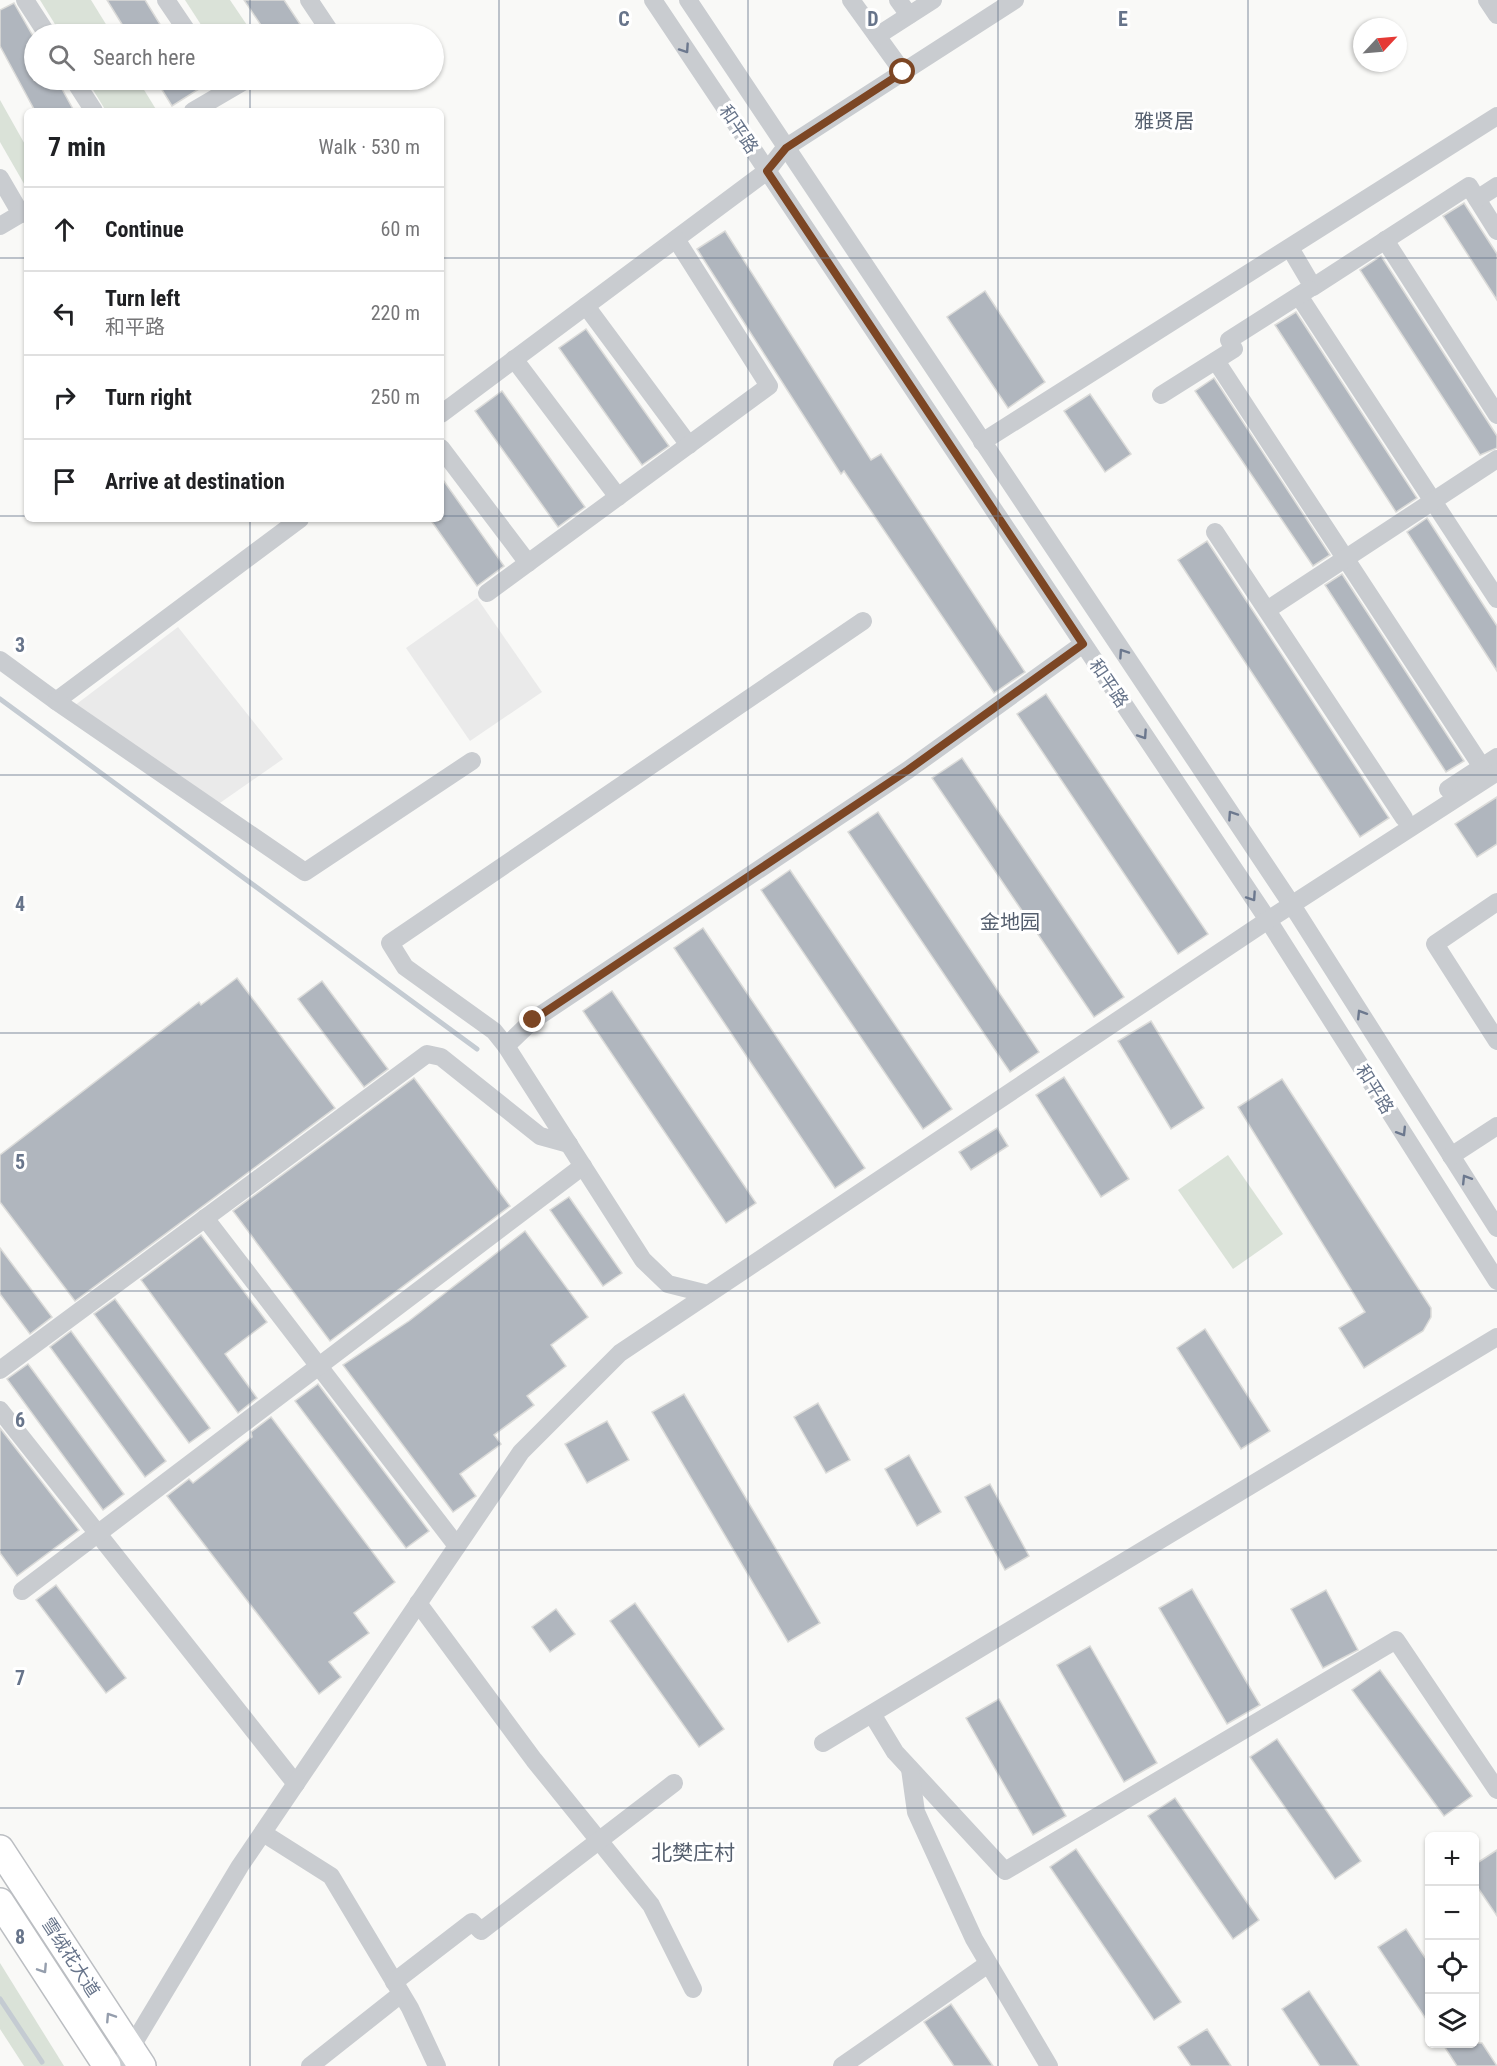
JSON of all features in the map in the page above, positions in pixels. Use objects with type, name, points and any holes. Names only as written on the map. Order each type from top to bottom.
[{"type":"highway","name":"雪绒花大道","points":[[0,1849],[130,2060]]},
{"type":"highway","name":"雪绒花大道","points":[[0,1902],[107,2066]]},
{"type":"street","points":[[25,0],[41,24]]},
{"type":"street","points":[[166,0],[182,24]]},
{"type":"street","points":[[309,0],[325,24]]},
{"type":"street","name":"和平路","points":[[652,0],[1268,920],[1497,1281]]},
{"type":"street","name":"和平路","points":[[688,0],[1292,905],[1497,1228]]},
{"type":"street","points":[[851,0],[903,72]]},
{"type":"street","points":[[898,0],[909,15]]},
{"type":"street","points":[[877,36],[933,0]]},
{"type":"street","points":[[444,412],[767,171],[786,148],[1015,0]]},
{"type":"street","points":[[1487,0],[1497,15]]},
{"type":"street","points":[[80,90],[92,108]]},
{"type":"street","points":[[196,108],[217,90]]},
{"type":"street","points":[[982,442],[1497,116]]},
{"type":"street","points":[[0,178],[24,212],[0,226]]},
{"type":"street","points":[[1161,395],[1234,349],[1229,340],[1469,186],[1497,231]]},
{"type":"street","points":[[1477,199],[1497,186]]},
{"type":"street","points":[[487,593],[770,386],[676,239]]},
{"type":"street","points":[[1385,240],[1497,415]]},
{"type":"street","points":[[1290,248],[1306,291],[1433,501],[1497,599]]},
{"type":"street","points":[[586,306],[689,445]]},
{"type":"street","points":[[514,359],[618,497]]},
{"type":"street","points":[[1216,361],[1345,558],[1489,769]]},
{"type":"street","points":[[444,452],[528,563]]},
{"type":"street","points":[[1267,610],[1497,459]]},
{"type":"street","points":[[56,701],[296,522]]},
{"type":"street","points":[[1215,532],[1404,818]]},
{"type":"street","points":[[708,1294],[668,1284],[643,1260],[506,1046],[494,1031],[405,967],[390,943],[863,621]]},
{"type":"street","points":[[506,1046],[533,1020],[908,770],[1083,644]]},
{"type":"street","points":[[0,660],[305,872],[472,761]]},
{"type":"street","points":[[130,2060],[263,1833],[521,1452],[620,1353],[1292,905],[1489,769],[1497,757]]},
{"type":"street","points":[[1359,847],[1489,769]]},
{"type":"street","points":[[1497,902],[1435,944],[1497,1041]]},
{"type":"street","points":[[0,1370],[427,1054],[441,1057],[540,1136],[569,1144]]},
{"type":"street","points":[[1451,1156],[1497,1126]]},
{"type":"street","points":[[22,1591],[583,1166]]},
{"type":"street","points":[[205,1218],[457,1546]]},
{"type":"street","points":[[823,1743],[1497,1337]]},
{"type":"street","points":[[0,1410],[296,1784]]},
{"type":"street","points":[[418,1603],[534,1760],[651,1905],[693,1989]]},
{"type":"street","points":[[872,1714],[895,1752],[1005,1870],[1396,1640],[1497,1790]]},
{"type":"street","points":[[910,1769],[916,1812],[974,1939],[1049,2066]]},
{"type":"street","points":[[310,2066],[472,1922],[481,1931],[674,1783]]},
{"type":"street","points":[[263,1833],[331,1876],[397,1988],[437,2066]]},
{"type":"street","points":[[843,2066],[988,1964]]},
{"type":"shaded area","points":[[40,0],[91,0],[106,24],[55,24]]},
{"type":"shaded area","points":[[185,0],[230,0],[246,24],[201,24]]},
{"type":"shaded area","points":[[93,90],[144,90],[155,108],[104,108]]},
{"type":"shaded area","points":[[0,100],[24,143],[24,184],[0,142]]},
{"type":"shaded area","points":[[477,598],[542,692],[470,741],[406,648]]},
{"type":"shaded area","points":[[178,627],[283,759],[217,805],[74,706]]},
{"type":"shaded area","points":[[1228,1155],[1283,1234],[1233,1269],[1178,1190]]},
{"type":"shaded area","points":[[0,1963],[64,2066],[24,2066],[0,2029]]},
{"type":"building","points":[[107,0],[145,0],[160,24],[122,24]]},
{"type":"building","points":[[244,0],[284,0],[300,24],[260,24]]},
{"type":"building","points":[[14,3],[26,24],[24,24],[24,90],[62,90],[72,108],[33,108],[0,46],[0,10]]},
{"type":"building","points":[[162,90],[197,90],[172,106]]},
{"type":"building","points":[[1464,203],[1497,254],[1497,300],[1443,216]]},
{"type":"building","points":[[725,231],[871,460],[881,454],[1025,672],[994,693],[844,471],[841,474],[697,249]]},
{"type":"building","points":[[1381,256],[1497,436],[1497,448],[1480,455],[1360,270]]},
{"type":"building","points":[[985,291],[1045,382],[1008,408],[947,317]]},
{"type":"building","points":[[1296,312],[1417,498],[1396,512],[1275,325]]},
{"type":"building","points":[[586,329],[669,446],[642,465],[559,348]]},
{"type":"building","points":[[1214,378],[1330,555],[1313,566],[1195,391]]},
{"type":"building","points":[[502,391],[585,507],[558,527],[475,411]]},
{"type":"building","points":[[1090,394],[1131,454],[1105,472],[1064,411]]},
{"type":"building","points":[[444,481],[504,566],[477,586],[432,522],[444,522]]},
{"type":"building","points":[[1427,518],[1497,626],[1497,671],[1407,532]]},
{"type":"building","points":[[1207,541],[1389,818],[1360,837],[1178,560]]},
{"type":"building","points":[[1342,574],[1464,761],[1446,772],[1325,585]]},
{"type":"building","points":[[1046,694],[1208,934],[1178,954],[1017,714]]},
{"type":"building","points":[[962,758],[1124,997],[1094,1017],[932,778]]},
{"type":"building","points":[[1497,797],[1497,844],[1477,857],[1455,824]]},
{"type":"building","points":[[878,812],[1039,1052],[1010,1072],[848,832]]},
{"type":"building","points":[[790,870],[952,1109],[923,1129],[761,890]]},
{"type":"building","points":[[703,928],[865,1168],[835,1188],[674,948]]},
{"type":"building","points":[[237,978],[335,1108],[75,1301],[0,1202],[0,1155],[199,1002],[201,1005]]},
{"type":"building","points":[[322,981],[388,1069],[364,1087],[298,999]]},
{"type":"building","points":[[612,991],[756,1203],[726,1223],[583,1011]]},
{"type":"building","points":[[1151,1021],[1204,1108],[1171,1129],[1118,1041]]},
{"type":"building","points":[[1064,1077],[1129,1179],[1101,1197],[1036,1095]]},
{"type":"building","points":[[414,1078],[510,1206],[330,1341],[233,1211]]},
{"type":"building","points":[[1282,1079],[1431,1308],[1431,1317],[1423,1331],[1364,1368],[1339,1328],[1365,1312],[1238,1107]]},
{"type":"building","points":[[997,1128],[1008,1146],[971,1170],[959,1152]]},
{"type":"building","points":[[569,1197],[622,1273],[603,1286],[550,1210]]},
{"type":"building","points":[[525,1231],[588,1317],[551,1345],[566,1366],[527,1396],[534,1405],[494,1435],[501,1444],[460,1474],[476,1496],[453,1512],[343,1365],[409,1321]]},
{"type":"building","points":[[201,1235],[267,1322],[225,1354],[257,1398],[238,1413],[141,1280]]},
{"type":"building","points":[[0,1248],[52,1317],[30,1334],[0,1294]]},
{"type":"building","points":[[115,1299],[210,1428],[189,1443],[94,1314]]},
{"type":"building","points":[[1205,1329],[1270,1431],[1241,1449],[1177,1348]]},
{"type":"building","points":[[71,1331],[166,1461],[145,1477],[50,1347]]},
{"type":"building","points":[[28,1364],[124,1494],[103,1510],[7,1379]]},
{"type":"building","points":[[318,1384],[429,1531],[406,1548],[295,1401]]},
{"type":"building","points":[[684,1394],[820,1623],[788,1642],[652,1412]]},
{"type":"building","points":[[818,1403],[850,1460],[826,1473],[794,1417]]},
{"type":"building","points":[[271,1417],[395,1582],[354,1613],[369,1633],[329,1662],[341,1677],[319,1694],[167,1496],[189,1479],[193,1483],[252,1437],[251,1432]]},
{"type":"building","points":[[607,1421],[629,1460],[587,1483],[565,1444]]},
{"type":"building","points":[[0,1428],[79,1530],[17,1576],[0,1553]]},
{"type":"building","points":[[909,1455],[941,1512],[917,1526],[885,1469]]},
{"type":"building","points":[[990,1484],[1029,1556],[1005,1570],[965,1497]]},
{"type":"building","points":[[56,1585],[126,1678],[106,1693],[36,1600]]},
{"type":"building","points":[[1192,1589],[1260,1705],[1227,1724],[1159,1608]]},
{"type":"building","points":[[1326,1590],[1358,1650],[1323,1668],[1291,1609]]},
{"type":"building","points":[[635,1603],[724,1729],[699,1747],[610,1621]]},
{"type":"building","points":[[556,1609],[575,1634],[550,1652],[532,1627]]},
{"type":"building","points":[[1090,1646],[1157,1763],[1124,1782],[1057,1665]]},
{"type":"building","points":[[1380,1670],[1472,1796],[1444,1816],[1352,1690]]},
{"type":"building","points":[[999,1699],[1066,1816],[1033,1835],[966,1718]]},
{"type":"building","points":[[1277,1739],[1361,1861],[1335,1879],[1250,1757]]},
{"type":"building","points":[[1175,1798],[1259,1920],[1233,1939],[1148,1816]]},
{"type":"building","points":[[1076,1849],[1181,2002],[1154,2020],[1050,1867]]},
{"type":"building","points":[[1497,1850],[1497,1916],[1479,1889],[1479,1862]]},
{"type":"building","points":[[1406,1929],[1425,1958],[1425,2018],[1378,1947]]},
{"type":"building","points":[[1309,1991],[1359,2066],[1320,2066],[1282,2009]]},
{"type":"building","points":[[951,2004],[993,2066],[954,2066],[924,2022]]},
{"type":"building","points":[[1207,2029],[1231,2066],[1191,2066],[1178,2047]]},
{"type":"building","points":[[1479,2043],[1482,2043],[1497,2066],[1457,2066],[1445,2048],[1479,2048]]},
{"type":"waterway","points":[[0,699],[477,1049]]},
{"type":"waterway","points":[[0,1999],[42,2062]]},
{"type":"district","name":"雅贤居","points":[[1164,121]]},
{"type":"district","name":"金地园","points":[[1010,922]]},
{"type":"district","name":"北樊庄村","points":[[693,1853]]},
{"type":"route","points":[[533,1020],[908,770],[1083,644],[767,171],[786,148],[903,72]]}]
